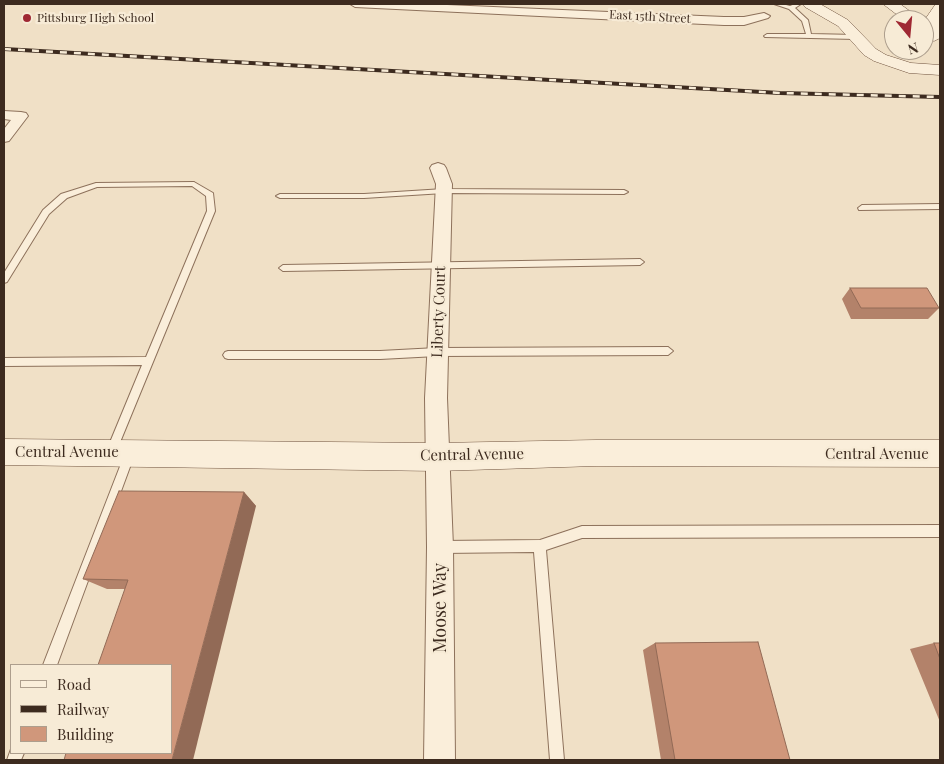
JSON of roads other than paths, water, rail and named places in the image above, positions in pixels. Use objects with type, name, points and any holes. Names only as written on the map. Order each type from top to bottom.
[{"type":"street","name":"East 15th Street","points":[[356,4],[744,21],[764,16]]},
{"type":"street","points":[[810,4],[831,14],[846,26],[870,52],[891,63],[909,68],[940,70]]},
{"type":"street","points":[[934,46],[940,62]]},
{"type":"street","points":[[4,115],[21,116],[4,138]]},
{"type":"street","name":"Liberty Court","points":[[436,457],[437,352],[444,191],[443,177],[438,168]]},
{"type":"street","name":"Central Avenue","points":[[4,452],[436,457],[596,453],[940,454]]},
{"type":"street","name":"Moose Way","points":[[436,457],[440,547],[440,760]]},
{"type":"lane","points":[[777,4],[791,8],[805,20],[809,36]]},
{"type":"lane","points":[[791,8],[799,4]]},
{"type":"lane","points":[[766,36],[856,37]]},
{"type":"lane","points":[[4,280],[46,212],[64,196],[96,184],[194,184],[210,195],[211,211],[149,361],[50,664]]},
{"type":"lane","points":[[280,196],[364,196],[444,191],[624,192]]},
{"type":"lane","points":[[862,208],[940,207]]},
{"type":"lane","points":[[283,268],[640,262]]},
{"type":"lane","points":[[228,355],[668,351]]},
{"type":"lane","points":[[4,362],[149,361]]},
{"type":"lane","points":[[440,547],[540,546],[582,532],[940,531]]},
{"type":"lane","points":[[540,546],[557,760]]},
{"type":"railway","points":[[4,49],[780,93],[940,97]]},
{"type":"place","name":"Pittsburg High School","points":[[27,18]]}]
